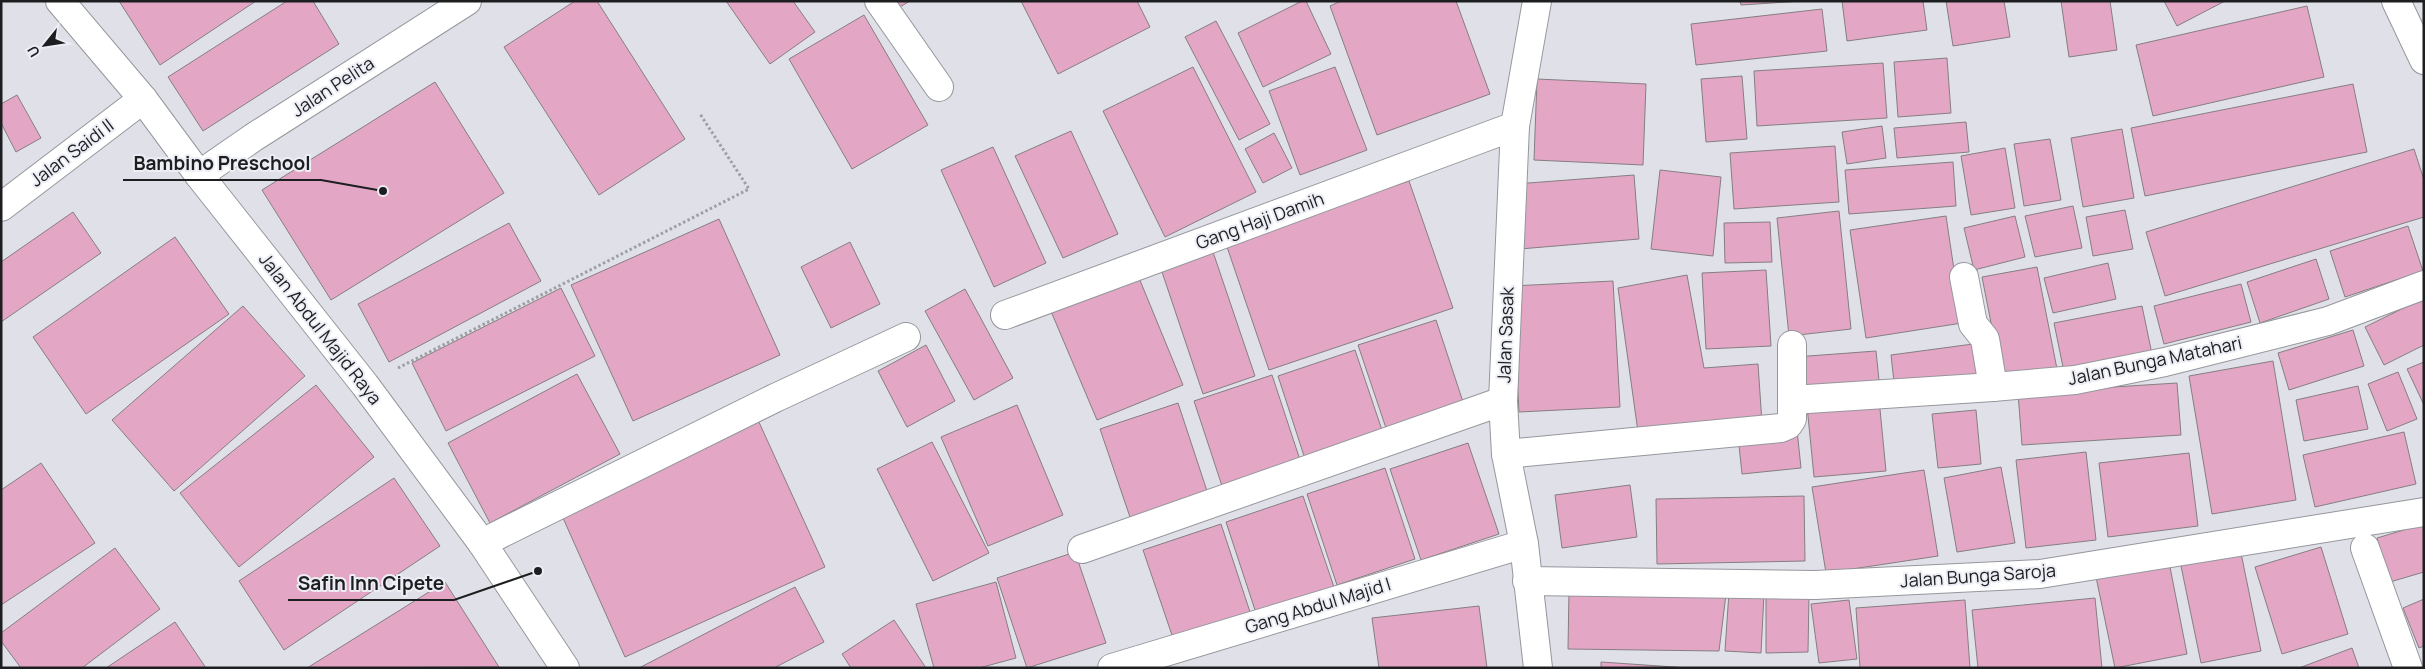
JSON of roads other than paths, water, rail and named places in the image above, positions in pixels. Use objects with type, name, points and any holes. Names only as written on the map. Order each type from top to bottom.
[{"type":"street","name":"Jalan Abdul Majid Raya","points":[[60,1],[143,99],[199,175],[365,385],[482,543],[565,668]]},
{"type":"street","name":"Jalan Pelita","points":[[199,175],[254,137],[467,1]]},
{"type":"street","points":[[879,1],[939,87]]},
{"type":"street","name":"Jalan Sasak","points":[[1537,1],[1515,126],[1503,401],[1506,454],[1524,544],[1538,668]]},
{"type":"street","points":[[2396,1],[2424,60]]},
{"type":"street","name":"Jalan Saidi II","points":[[1,207],[143,99]]},
{"type":"street","name":"Gang Haji Damih","points":[[1005,315],[1515,126]]},
{"type":"street","points":[[1964,277],[1974,324],[1985,339],[1993,387]]},
{"type":"street","name":"Jalan Bunga Matahari","points":[[1792,400],[2075,380],[2165,362],[2328,321],[2424,285]]},
{"type":"street","points":[[482,543],[775,398],[906,338]]},
{"type":"street","points":[[1506,454],[1781,428],[1788,425],[1792,419],[1792,345]]},
{"type":"street","points":[[1082,549],[1503,401]]},
{"type":"street","name":"Jalan Bunga Saroja","points":[[1527,581],[1815,585],[2040,574],[2424,512]]},
{"type":"street","name":"Gang Abdul Majid I","points":[[1112,668],[1524,544]]},
{"type":"street","points":[[2365,548],[2408,668]]},
{"type":"place","name":"Bambino Preschool","points":[[383,191]]},
{"type":"place","name":"Safin Inn Cipete","points":[[538,571]]}]
